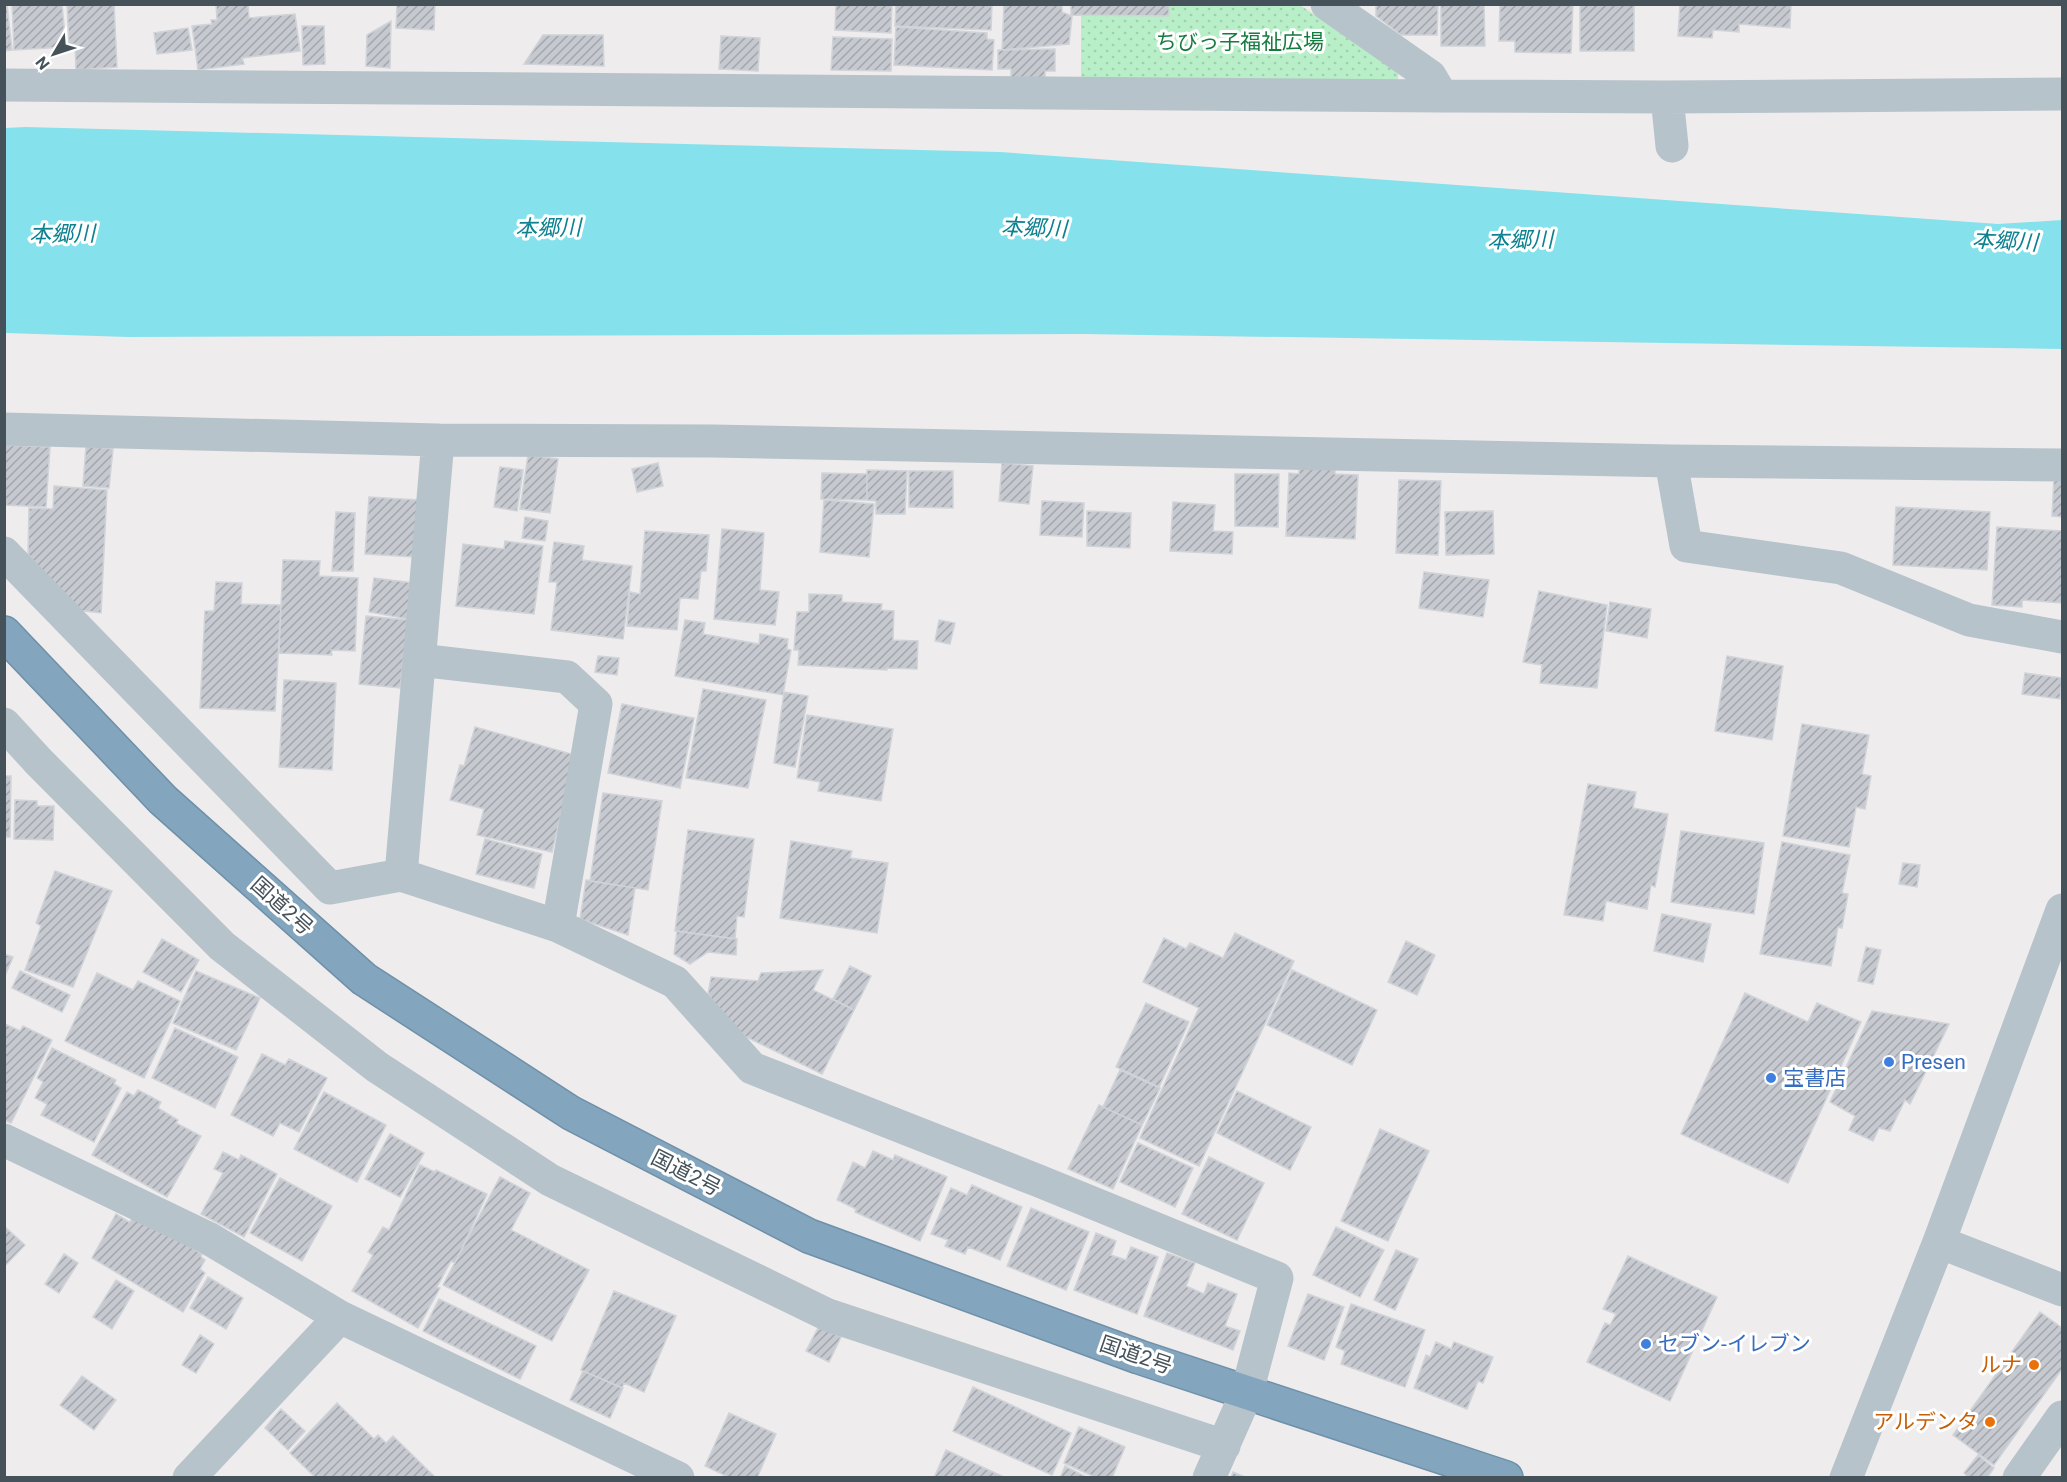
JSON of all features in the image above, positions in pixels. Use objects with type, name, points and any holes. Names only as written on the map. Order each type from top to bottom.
[{"type":"highway","name":"国道2号","points":[[4,633],[163,800],[364,979],[571,1113],[809,1236],[1139,1357],[1506,1478]]},
{"type":"street","points":[[1327,4],[1430,76],[1442,96]]},
{"type":"street","points":[[4,85],[1667,97],[2062,94]]},
{"type":"street","points":[[1667,97],[1672,146]]},
{"type":"street","points":[[4,429],[438,440],[725,441],[1671,461],[2062,465]]},
{"type":"street","points":[[401,875],[438,440]]},
{"type":"street","points":[[1671,461],[1686,546],[1841,568],[1969,620],[2062,637]]},
{"type":"street","points":[[4,553],[330,888],[401,875],[558,926],[675,982],[752,1068],[1277,1278],[1247,1392],[1209,1478]]},
{"type":"street","points":[[419,660],[567,677],[596,704],[558,926]]},
{"type":"street","points":[[4,724],[222,946],[377,1067],[550,1180],[828,1316],[1224,1446]]},
{"type":"street","points":[[1846,1478],[1939,1242],[2062,910]]},
{"type":"street","points":[[4,1140],[208,1238],[340,1317],[678,1478]]},
{"type":"street","points":[[1939,1242],[2062,1290]]},
{"type":"street","points":[[189,1478],[340,1317]]},
{"type":"street","points":[[2019,1478],[2062,1417]]},
{"type":"green space","name":"ちびっ子福祉広場","points":[[1298,4],[1398,68],[1398,80],[1081,79],[1081,5]]},
{"type":"water","name":"本郷川","points":[[5,128],[1000,152],[1998,224],[2062,220],[2062,349],[1083,334],[128,337],[5,333]]},
{"type":"building","points":[[4,4],[7,4],[12,50],[4,51]]},
{"type":"building","points":[[12,4],[62,4],[66,47],[14,50]]},
{"type":"building","points":[[67,4],[114,4],[117,67],[76,70],[75,44],[69,45]]},
{"type":"building","points":[[216,4],[248,4],[249,18],[295,14],[300,51],[242,58],[244,64],[198,70],[192,26],[212,24],[211,20],[217,20]]},
{"type":"building","points":[[397,4],[435,4],[434,30],[396,28]]},
{"type":"building","points":[[836,4],[892,4],[891,33],[835,30]]},
{"type":"building","points":[[896,4],[992,4],[991,30],[895,26]]},
{"type":"building","points":[[1004,4],[1062,4],[1062,12],[1072,16],[1069,44],[1002,50]]},
{"type":"building","points":[[1071,4],[1169,4],[1169,16],[1071,15]]},
{"type":"building","points":[[1376,4],[1438,4],[1437,35],[1401,35],[1376,16]]},
{"type":"building","points":[[1441,4],[1484,4],[1485,46],[1441,46]]},
{"type":"building","points":[[1500,4],[1573,4],[1571,53],[1515,52],[1515,41],[1499,41]]},
{"type":"building","points":[[1580,4],[1634,4],[1634,51],[1580,51]]},
{"type":"building","points":[[1680,4],[1791,4],[1790,28],[1739,24],[1739,32],[1713,30],[1712,38],[1678,36]]},
{"type":"building","points":[[391,21],[390,68],[366,66],[367,35]]},
{"type":"building","points":[[302,26],[324,26],[325,64],[303,65]]},
{"type":"building","points":[[896,27],[987,33],[987,39],[994,40],[992,70],[894,65]]},
{"type":"building","points":[[188,28],[192,50],[157,54],[154,33]]},
{"type":"building","points":[[543,35],[603,35],[604,66],[524,64]]},
{"type":"building","points":[[721,36],[760,38],[758,71],[719,69]]},
{"type":"building","points":[[833,37],[892,39],[891,71],[831,70]]},
{"type":"building","points":[[1055,49],[1055,71],[1045,71],[1045,78],[1011,78],[1011,69],[998,69],[998,50]]},
{"type":"building","points":[[4,445],[50,447],[46,507],[4,505]]},
{"type":"building","points":[[86,446],[113,449],[109,488],[83,486]]},
{"type":"building","points":[[528,455],[558,459],[550,513],[520,509]]},
{"type":"building","points":[[658,463],[663,486],[637,492],[632,469]]},
{"type":"building","points":[[1002,463],[1033,466],[1029,504],[999,501]]},
{"type":"building","points":[[1299,466],[1335,468],[1335,474],[1358,475],[1355,539],[1286,536],[1289,473],[1299,474]]},
{"type":"building","points":[[500,467],[523,470],[517,511],[494,507]]},
{"type":"building","points":[[867,470],[907,471],[905,514],[876,514],[876,501],[867,500]]},
{"type":"building","points":[[909,471],[953,471],[953,508],[909,507]]},
{"type":"building","points":[[822,473],[867,474],[867,500],[821,499]]},
{"type":"building","points":[[1235,474],[1279,474],[1278,527],[1235,526]]},
{"type":"building","points":[[2054,476],[2062,477],[2062,517],[2052,516]]},
{"type":"building","points":[[1399,480],[1441,481],[1438,555],[1396,553]]},
{"type":"building","points":[[54,486],[107,490],[101,613],[76,610],[28,554],[29,508],[53,509]]},
{"type":"building","points":[[369,497],[419,500],[415,557],[365,554]]},
{"type":"building","points":[[824,500],[874,504],[869,557],[820,552]]},
{"type":"building","points":[[1042,501],[1084,503],[1082,537],[1040,535]]},
{"type":"building","points":[[1173,502],[1215,505],[1213,531],[1233,532],[1232,554],[1170,551]]},
{"type":"building","points":[[1896,507],[1990,512],[1987,570],[1893,565]]},
{"type":"building","points":[[1087,511],[1131,513],[1130,548],[1087,546]]},
{"type":"building","points":[[1493,511],[1494,554],[1446,555],[1445,512]]},
{"type":"building","points":[[336,512],[355,513],[353,571],[332,571]]},
{"type":"building","points":[[525,517],[548,521],[545,541],[522,538]]},
{"type":"building","points":[[1997,527],[2062,531],[2062,603],[2022,600],[2022,607],[1992,605]]},
{"type":"building","points":[[722,529],[764,533],[760,590],[779,592],[775,625],[714,619]]},
{"type":"building","points":[[645,531],[709,535],[706,571],[701,571],[698,599],[680,598],[677,630],[627,626],[630,592],[640,594]]},
{"type":"building","points":[[505,541],[543,546],[534,614],[456,606],[463,544],[504,549]]},
{"type":"building","points":[[554,542],[584,546],[582,560],[632,566],[623,639],[551,630],[557,582],[549,582]]},
{"type":"building","points":[[283,560],[320,561],[319,576],[358,578],[355,651],[331,650],[332,655],[279,653]]},
{"type":"building","points":[[1424,572],[1489,580],[1483,617],[1419,608]]},
{"type":"building","points":[[374,578],[414,583],[408,619],[369,612]]},
{"type":"building","points":[[216,582],[242,583],[241,604],[281,605],[275,711],[200,708],[205,611],[214,611]]},
{"type":"building","points":[[1539,591],[1607,605],[1597,688],[1540,683],[1542,665],[1523,662]]},
{"type":"building","points":[[809,594],[842,595],[842,602],[882,604],[881,610],[894,611],[893,640],[918,641],[917,669],[887,668],[887,670],[798,665],[799,650],[794,650],[797,612],[809,612]]},
{"type":"building","points":[[1610,602],[1651,609],[1647,638],[1606,631]]},
{"type":"building","points":[[366,616],[408,620],[400,688],[359,684]]},
{"type":"building","points":[[685,620],[705,623],[703,634],[759,644],[760,634],[788,639],[787,649],[791,650],[783,695],[675,676]]},
{"type":"building","points":[[939,620],[955,623],[950,644],[935,641]]},
{"type":"building","points":[[598,656],[619,658],[617,675],[595,672]]},
{"type":"building","points":[[1727,656],[1783,666],[1772,740],[1715,731]]},
{"type":"building","points":[[2025,673],[2062,678],[2060,699],[2022,694]]},
{"type":"building","points":[[284,680],[336,683],[332,770],[279,767]]},
{"type":"building","points":[[703,689],[766,700],[748,788],[686,778]]},
{"type":"building","points":[[784,692],[808,696],[795,767],[774,763]]},
{"type":"building","points":[[622,704],[694,718],[680,788],[608,773]]},
{"type":"building","points":[[807,715],[893,729],[881,801],[818,791],[820,782],[797,778]]},
{"type":"building","points":[[1802,724],[1869,735],[1862,774],[1871,776],[1865,809],[1856,807],[1849,847],[1783,836]]},
{"type":"building","points":[[475,727],[575,755],[552,852],[477,835],[484,809],[450,800],[460,765],[464,766]]},
{"type":"building","points":[[4,776],[11,776],[10,837],[4,837]]},
{"type":"building","points":[[1588,784],[1636,792],[1633,808],[1668,814],[1655,887],[1651,885],[1647,909],[1606,901],[1603,921],[1564,915]]},
{"type":"building","points":[[603,793],[662,801],[648,890],[590,881]]},
{"type":"building","points":[[15,800],[37,801],[37,806],[54,806],[53,840],[14,839]]},
{"type":"building","points":[[688,830],[754,839],[744,917],[737,916],[735,939],[675,931]]},
{"type":"building","points":[[1681,831],[1764,843],[1754,914],[1671,902]]},
{"type":"building","points":[[485,839],[542,854],[534,888],[476,874]]},
{"type":"building","points":[[791,841],[852,851],[850,858],[888,863],[877,933],[780,918]]},
{"type":"building","points":[[1782,842],[1850,855],[1842,893],[1848,894],[1842,928],[1838,927],[1831,966],[1760,954]]},
{"type":"building","points":[[1903,863],[1920,865],[1917,887],[1899,884]]},
{"type":"building","points":[[55,871],[112,891],[73,987],[25,970],[41,926],[36,923]]},
{"type":"building","points":[[586,880],[635,888],[628,935],[580,919]]},
{"type":"building","points":[[1662,914],[1711,924],[1703,962],[1654,951]]},
{"type":"building","points":[[677,931],[737,939],[736,955],[708,952],[690,964],[674,954]]},
{"type":"building","points":[[1235,933],[1294,961],[1199,1166],[1140,1138],[1199,1008],[1143,982],[1164,938],[1186,949],[1190,943],[1223,958]]},
{"type":"building","points":[[162,939],[199,960],[181,992],[143,972]]},
{"type":"building","points":[[1406,941],[1435,955],[1417,995],[1388,982]]},
{"type":"building","points":[[1866,947],[1881,950],[1873,984],[1858,981]]},
{"type":"building","points":[[4,954],[13,957],[4,978]]},
{"type":"building","points":[[850,966],[871,976],[854,1010],[833,999]]},
{"type":"building","points":[[823,970],[813,990],[854,1010],[822,1074],[734,1031],[708,994],[711,977],[758,981],[761,973]]},
{"type":"building","points":[[1292,970],[1377,1010],[1352,1065],[1267,1025]]},
{"type":"building","points":[[20,971],[70,995],[62,1012],[12,988]]},
{"type":"building","points":[[196,971],[260,998],[236,1050],[173,1023]]},
{"type":"building","points":[[97,973],[133,990],[138,981],[180,1001],[144,1078],[65,1041]]},
{"type":"building","name":"宝書店","points":[[1745,993],[1808,1022],[1817,1003],[1861,1022],[1788,1183],[1681,1134]]},
{"type":"building","points":[[1146,1003],[1189,1022],[1159,1087],[1116,1067]]},
{"type":"building","name":"Presen","points":[[1872,1011],[1949,1024],[1910,1104],[1905,1100],[1890,1131],[1879,1128],[1873,1141],[1849,1130],[1855,1116],[1830,1102]]},
{"type":"building","points":[[5,1024],[20,1031],[23,1026],[52,1040],[11,1123],[4,1120]]},
{"type":"building","points":[[175,1028],[238,1057],[215,1108],[152,1078]]},
{"type":"building","points":[[52,1048],[116,1080],[114,1084],[121,1088],[94,1142],[41,1115],[47,1104],[35,1098],[43,1082],[37,1078]]},
{"type":"building","points":[[262,1054],[285,1065],[289,1059],[327,1078],[299,1132],[280,1123],[273,1136],[231,1115]]},
{"type":"building","points":[[1120,1070],[1160,1088],[1142,1125],[1103,1107]]},
{"type":"building","points":[[138,1090],[161,1102],[158,1108],[178,1120],[176,1123],[201,1136],[167,1197],[92,1155],[127,1092],[134,1096]]},
{"type":"building","points":[[1237,1091],[1311,1127],[1290,1170],[1217,1133]]},
{"type":"building","points":[[324,1092],[386,1125],[357,1182],[294,1149]]},
{"type":"building","points":[[1099,1105],[1142,1125],[1113,1189],[1068,1169]]},
{"type":"building","points":[[1380,1129],[1429,1151],[1388,1241],[1341,1221]]},
{"type":"building","points":[[390,1134],[424,1153],[400,1197],[365,1179]]},
{"type":"building","points":[[1138,1143],[1193,1168],[1175,1207],[1120,1182]]},
{"type":"building","points":[[873,1151],[893,1160],[895,1155],[947,1177],[920,1241],[855,1212],[856,1209],[837,1200],[853,1162],[865,1168]]},
{"type":"building","points":[[223,1152],[239,1160],[241,1155],[277,1174],[244,1237],[201,1214],[223,1173],[214,1169]]},
{"type":"building","points":[[1209,1157],[1264,1183],[1237,1240],[1182,1214]]},
{"type":"building","points":[[420,1165],[487,1194],[455,1263],[451,1261],[437,1287],[440,1288],[418,1328],[352,1291],[373,1255],[368,1252],[383,1227],[389,1230]]},
{"type":"building","points":[[500,1177],[530,1193],[511,1230],[589,1270],[552,1341],[443,1285]]},
{"type":"building","points":[[280,1178],[332,1206],[302,1261],[250,1233]]},
{"type":"building","points":[[972,1185],[1022,1207],[1000,1260],[968,1247],[965,1254],[945,1246],[948,1240],[931,1234],[951,1188],[967,1195]]},
{"type":"building","points":[[1031,1208],[1089,1232],[1066,1290],[1007,1266]]},
{"type":"building","points":[[116,1214],[129,1222],[138,1214],[202,1254],[201,1257],[205,1260],[200,1269],[205,1273],[183,1312],[92,1258]]},
{"type":"building","points":[[4,1226],[25,1245],[4,1267]]},
{"type":"building","points":[[1336,1227],[1384,1250],[1360,1297],[1313,1275]]},
{"type":"building","points":[[1096,1233],[1116,1241],[1111,1255],[1126,1260],[1131,1247],[1158,1257],[1137,1314],[1074,1290]]},
{"type":"building","points":[[1396,1250],[1418,1259],[1395,1310],[1374,1300]]},
{"type":"building","points":[[1167,1253],[1195,1263],[1186,1286],[1204,1294],[1208,1283],[1237,1294],[1225,1326],[1240,1331],[1233,1350],[1144,1316]]},
{"type":"building","points":[[64,1254],[78,1263],[59,1293],[45,1284]]},
{"type":"building","name":"セブン-イレブン","points":[[1628,1256],[1717,1297],[1670,1401],[1587,1362],[1605,1323],[1610,1325],[1616,1314],[1603,1309]]},
{"type":"building","points":[[208,1277],[243,1298],[226,1329],[190,1308]]},
{"type":"building","points":[[116,1280],[134,1291],[112,1329],[93,1317]]},
{"type":"building","points":[[614,1291],[676,1316],[644,1392],[624,1383],[622,1388],[581,1370]]},
{"type":"building","points":[[1308,1294],[1344,1307],[1324,1360],[1288,1346]]},
{"type":"building","points":[[439,1299],[536,1346],[520,1379],[423,1331]]},
{"type":"building","points":[[1351,1304],[1425,1330],[1405,1387],[1341,1364],[1345,1351],[1336,1347]]},
{"type":"building","points":[[2040,1312],[2062,1328],[2062,1369],[1994,1465],[1953,1435]]},
{"type":"building","points":[[819,1326],[841,1337],[829,1362],[806,1351]]},
{"type":"building","points":[[200,1335],[214,1344],[196,1373],[182,1365]]},
{"type":"building","points":[[1436,1342],[1451,1349],[1454,1342],[1493,1357],[1483,1383],[1478,1381],[1467,1409],[1414,1388],[1426,1355],[1430,1357]]},
{"type":"building","points":[[583,1371],[623,1388],[610,1418],[570,1400]]},
{"type":"building","points":[[82,1376],[116,1400],[94,1430],[60,1405]]},
{"type":"building","points":[[973,1387],[1071,1433],[1052,1475],[953,1431]]},
{"type":"building","points":[[337,1403],[374,1439],[378,1435],[386,1443],[393,1436],[436,1478],[316,1478],[290,1453]]},
{"type":"building","points":[[281,1409],[305,1431],[288,1450],[265,1428]]},
{"type":"building","points":[[729,1413],[776,1434],[757,1478],[730,1478],[705,1466]]},
{"type":"building","points":[[1079,1427],[1125,1447],[1112,1478],[1097,1478],[1064,1463]]},
{"type":"building","points":[[946,1450],[1006,1478],[934,1478]]},
{"type":"building","points":[[1978,1455],[1994,1468],[1987,1478],[1969,1478],[1964,1473]]},
{"type":"building","points":[[1065,1466],[1088,1478],[1060,1478]]},
{"type":"building","points":[[1233,1472],[1247,1478],[1231,1478]]},
{"type":"place","name":"Presen","points":[[1889,1062]]},
{"type":"place","name":"宝書店","points":[[1771,1078]]},
{"type":"place","name":"セブン-イレブン","points":[[1646,1344]]},
{"type":"place","name":"ルナ","points":[[2034,1365]]},
{"type":"place","name":"アルデンタ","points":[[1990,1422]]}]
